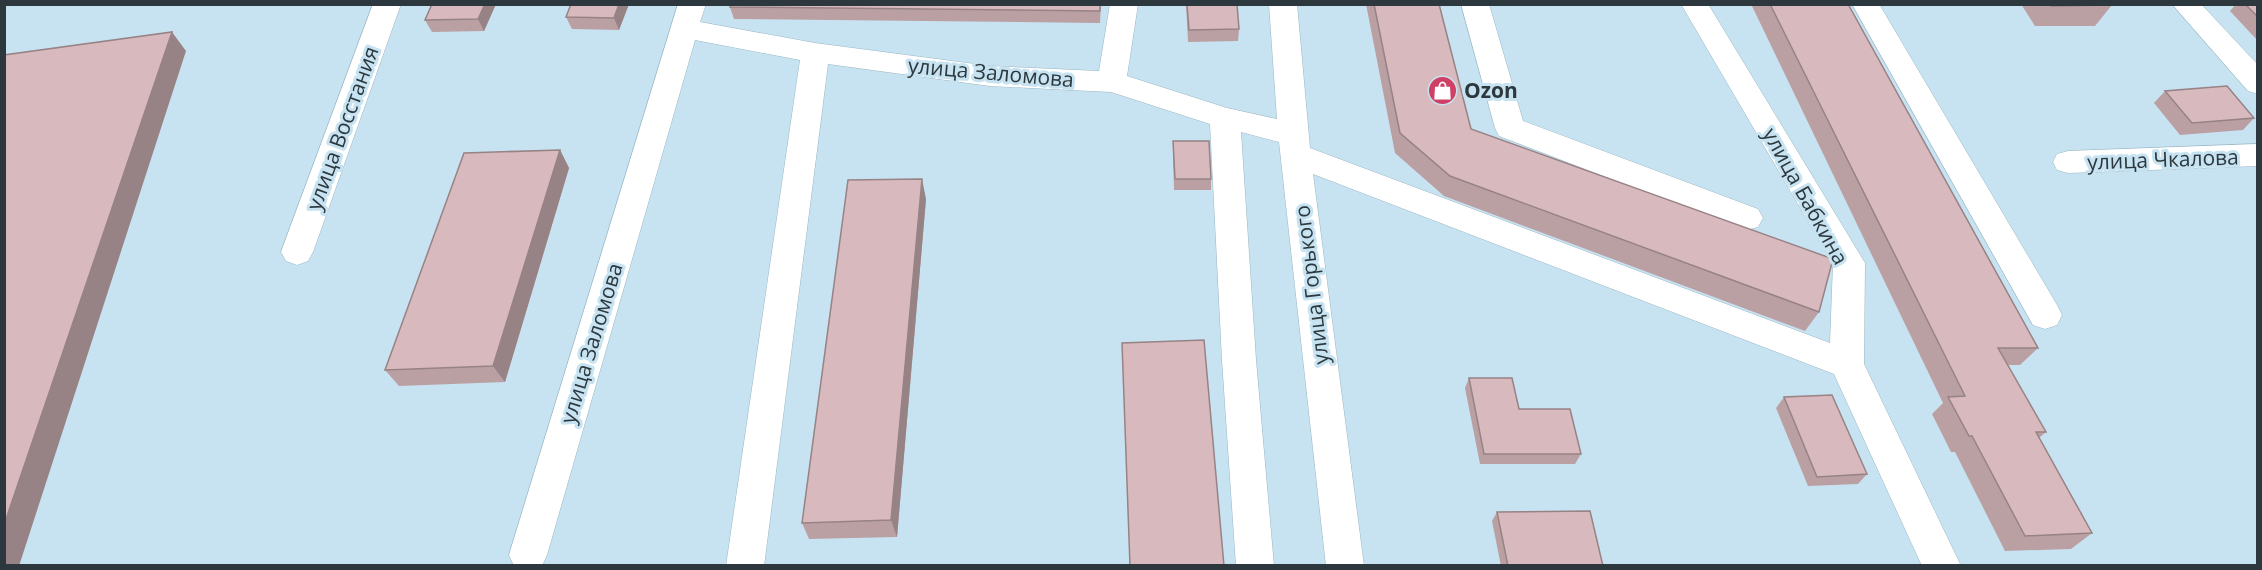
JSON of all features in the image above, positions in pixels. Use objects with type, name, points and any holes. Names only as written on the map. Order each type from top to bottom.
[{"type":"street","name":"улица Восстания","points":[[297,252],[387,4]]},
{"type":"street","points":[[1112,82],[1124,4]]},
{"type":"street","name":"улица Горького","points":[[1283,4],[1295,144],[1345,566]]},
{"type":"street","points":[[1475,4],[1510,128],[1747,218]]},
{"type":"street","name":"улица Бабкина","points":[[1694,4],[1849,263],[1847,364],[1942,566]]},
{"type":"street","points":[[1865,4],[2045,315]]},
{"type":"street","points":[[2185,4],[2258,84]]},
{"type":"street","name":"улица Заломова","points":[[528,555],[688,16],[815,53],[990,76],[1112,82],[1226,118],[1295,144],[1847,364]]},
{"type":"street","points":[[745,566],[815,53]]},
{"type":"street","points":[[1226,118],[1239,348],[1255,566]]},
{"type":"street","name":"улица Чкалова","points":[[2068,162],[2258,155]]},
{"type":"building","points":[[432,4],[485,4],[478,19],[425,20]]},
{"type":"building","points":[[571,4],[619,4],[614,18],[566,17]]},
{"type":"building","points":[[731,4],[1100,4],[1100,11],[730,7]]},
{"type":"building","points":[[1187,4],[1237,4],[1239,29],[1189,30]]},
{"type":"building","points":[[1374,4],[1439,4],[1471,129],[1833,259],[1819,312],[1450,176],[1400,133]]},
{"type":"building","points":[[1770,4],[1848,4],[2038,348],[1998,348],[2046,432],[2036,432],[2092,533],[2025,536],[1972,436],[1969,436],[1948,397],[1965,396]]},
{"type":"building","points":[[2050,4],[2111,4],[2112,5],[2051,6]]},
{"type":"building","points":[[2245,4],[2258,4],[2258,17]]},
{"type":"building","points":[[172,32],[4,525],[4,55]]},
{"type":"building","points":[[2227,86],[2254,118],[2192,123],[2165,91]]},
{"type":"building","points":[[1173,141],[1209,141],[1211,179],[1175,179]]},
{"type":"building","points":[[560,150],[493,366],[385,370],[464,153]]},
{"type":"building","points":[[922,179],[891,520],[802,523],[848,180]]},
{"type":"building","points":[[1204,340],[1224,566],[1130,566],[1122,343]]},
{"type":"building","points":[[1469,378],[1512,378],[1519,409],[1570,409],[1581,454],[1484,454]]},
{"type":"building","points":[[1832,395],[1867,474],[1817,477],[1784,397]]},
{"type":"building","points":[[1590,511],[1603,566],[1508,566],[1497,512]]},
{"type":"place","name":"Ozon","points":[[1443,90]]}]
